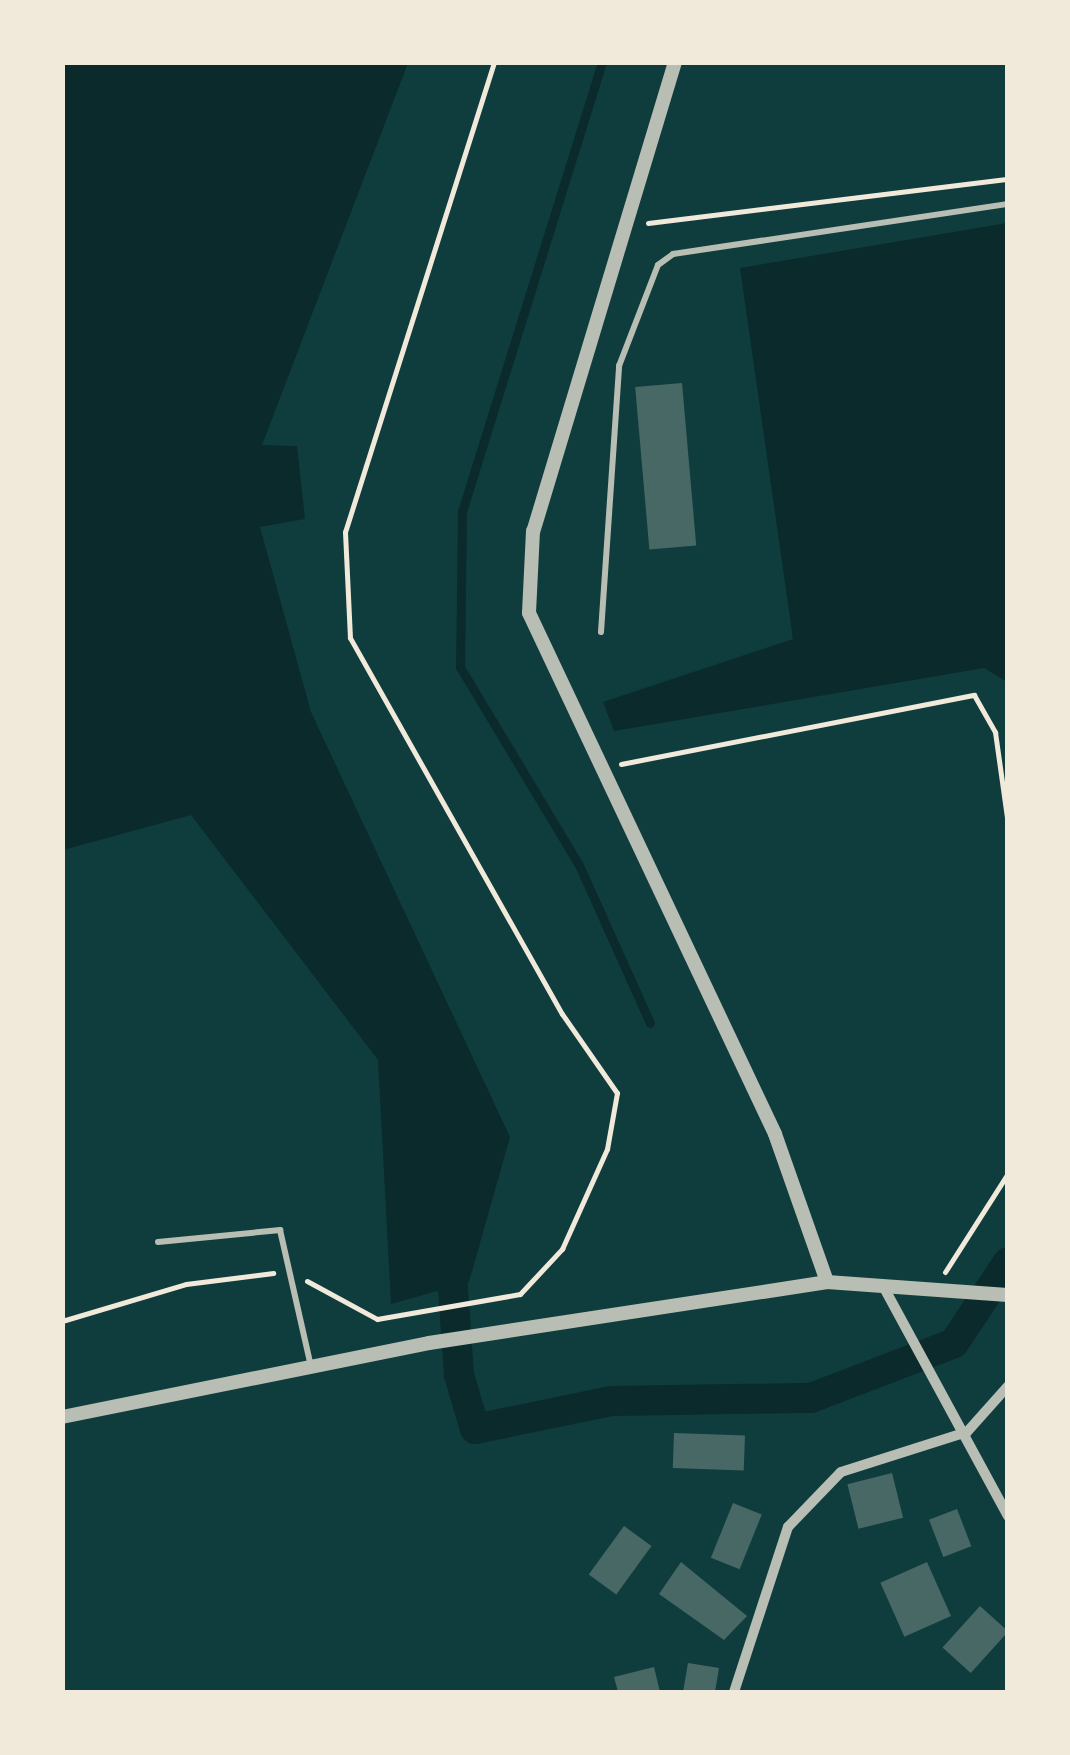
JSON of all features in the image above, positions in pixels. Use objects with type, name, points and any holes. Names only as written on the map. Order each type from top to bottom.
[{"type":"street","points":[[674,62],[624,226],[528,573],[536,644],[602,770],[775,1134],[827,1282]]},
{"type":"street","points":[[62,1418],[430,1344],[827,1282],[880,1282],[1008,1295]]},
{"type":"street","points":[[880,1282],[906,1317],[957,1410],[1008,1516]]},
{"type":"street","points":[[734,1692],[788,1528],[840,1472],[967,1432],[1008,1386]]},
{"type":"lane","points":[[601,632],[618,366],[658,265],[674,254],[1008,204]]},
{"type":"lane","points":[[158,1242],[280,1230],[311,1367]]},
{"type":"path","points":[[62,1321],[186,1284],[289,1272],[377,1319],[473,1308],[520,1294],[562,1249],[606,1149],[617,1094],[562,1014],[350,638],[345,532],[494,62]]},
{"type":"path","points":[[624,226],[1008,178]]},
{"type":"path","points":[[602,770],[974,695],[988,707],[1008,824]]},
{"type":"path","points":[[935,1287],[1008,1173]]},
{"type":"water","points":[[63,62],[408,63],[262,445],[297,446],[305,519],[260,527],[311,712],[510,1137],[469,1282],[391,1304],[378,1060],[191,815],[63,850]]},
{"type":"water","points":[[1007,223],[1007,682],[984,668],[614,731],[603,702],[793,639],[740,268]]},
{"type":"building","points":[[682,383],[696,545],[649,549],[635,387]]},
{"type":"building","points":[[674,1433],[745,1435],[744,1470],[673,1468]]},
{"type":"building","points":[[892,1473],[903,1518],[858,1529],[847,1484]]},
{"type":"building","points":[[733,1503],[762,1515],[740,1569],[711,1558]]},
{"type":"building","points":[[957,1509],[971,1546],[943,1557],[929,1520]]},
{"type":"building","points":[[624,1526],[652,1546],[616,1595],[589,1575]]},
{"type":"building","points":[[681,1562],[747,1616],[724,1640],[659,1594]]},
{"type":"building","points":[[927,1562],[951,1616],[904,1637],[880,1583]]},
{"type":"building","points":[[980,1606],[1008,1632],[971,1673],[943,1648]]},
{"type":"building","points":[[688,1663],[719,1668],[715,1692],[683,1692]]},
{"type":"building","points":[[654,1667],[660,1692],[618,1692],[614,1677]]},
{"type":"waterway","points":[[602,62],[462,511],[460,667],[579,865],[650,1023]]},
{"type":"waterway","points":[[450,1246],[459,1375],[475,1429],[611,1401],[811,1398],[954,1343],[1008,1262]]}]
